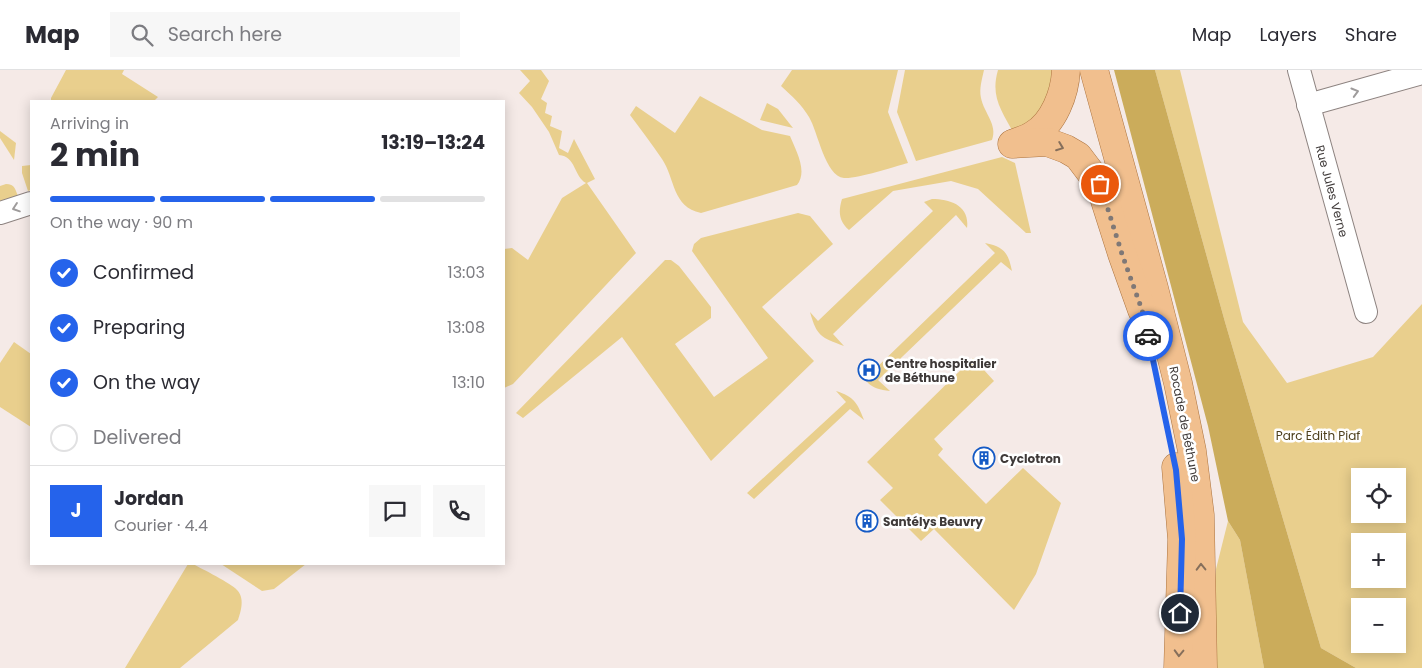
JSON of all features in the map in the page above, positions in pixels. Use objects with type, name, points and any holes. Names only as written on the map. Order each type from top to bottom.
[{"type":"main road","points":[[1066,70],[1060,99],[1050,117],[1034,135],[1012,144],[1047,142],[1066,149],[1078,156],[1100,184],[1142,310]]},
{"type":"main road","name":"Rocade de Béthune","points":[[1082,70],[1158,377],[1176,470],[1182,539],[1178,668]]},
{"type":"main road","name":"Rocade de Béthune","points":[[1094,70],[1154,288],[1178,383],[1192,451],[1200,515],[1203,668]]},
{"type":"street","name":"Rue Jules Verne","points":[[1299,70],[1366,312]]},
{"type":"street","points":[[1308,105],[1422,73]]},
{"type":"street","points":[[0,213],[30,202]]},
{"type":"green space","points":[[66,70],[124,70],[122,74],[158,97],[155,100],[51,100]]},
{"type":"green space","points":[[520,70],[541,70],[549,81],[541,99],[547,103],[545,113],[552,116],[550,126],[562,131],[559,148],[568,153],[574,139],[595,179],[587,183],[636,253],[513,384],[505,388],[505,249],[512,248],[528,260],[562,198],[586,183],[579,176],[569,159],[559,155],[549,132],[532,107],[519,93],[530,81]]},
{"type":"green space","points":[[792,70],[898,70],[888,112],[908,163],[857,177],[844,178],[837,175],[827,162],[809,117],[793,97],[781,86]]},
{"type":"green space","points":[[905,70],[984,70],[980,95],[992,124],[992,140],[916,161],[897,112]]},
{"type":"green space","points":[[998,70],[1058,70],[1045,112],[1014,134],[998,104],[996,96],[995,88]]},
{"type":"green space","name":"Parc Édith Piaf","points":[[1155,70],[1180,70],[1243,322],[1287,383],[1373,357],[1422,304],[1422,668],[1356,668],[1321,648],[1225,322]]},
{"type":"green space","points":[[700,96],[762,130],[790,136],[798,154],[801,167],[800,179],[797,185],[701,213],[684,205],[662,159],[630,115],[636,106],[675,133]]},
{"type":"green space","points":[[767,103],[778,109],[793,128],[760,120]]},
{"type":"green space","points":[[0,131],[16,143],[14,160],[0,138]]},
{"type":"green space","points":[[1002,157],[1015,163],[1031,233],[1026,233],[978,189],[951,181],[893,191],[849,230],[841,220],[840,208],[842,199]]},
{"type":"green space","points":[[30,165],[30,190],[28,191],[22,173],[22,166]]},
{"type":"green space","points":[[6,184],[13,186],[18,196],[0,202],[0,186]]},
{"type":"green space","points":[[932,199],[946,200],[958,205],[965,214],[967,228],[956,215],[833,334],[844,346],[821,335],[815,327],[810,312],[818,321],[933,211],[924,202]]},
{"type":"green space","points":[[798,213],[810,216],[833,244],[762,307],[814,361],[711,461],[622,337],[523,418],[516,413],[665,260],[671,260],[679,266],[711,307],[711,318],[675,344],[714,397],[768,358],[692,251],[694,244],[701,238]]},
{"type":"green space","points":[[985,243],[997,246],[1004,251],[1009,259],[1012,271],[1001,262],[878,380],[890,391],[877,388],[869,383],[863,375],[860,363],[873,371],[995,253]]},
{"type":"green space","points":[[14,342],[30,353],[30,426],[0,407],[0,363]]},
{"type":"green space","points":[[973,358],[994,381],[934,439],[943,449],[938,455],[986,504],[1023,468],[1061,503],[1036,574],[1014,610],[934,529],[921,541],[880,500],[893,488],[867,462]]},
{"type":"green space","points":[[836,391],[854,401],[864,420],[850,409],[754,499],[747,493],[846,402]]},
{"type":"green space","points":[[1228,521],[1240,540],[1264,668],[1216,668],[1212,619],[1216,569]]},
{"type":"green space","points":[[187,565],[195,565],[237,590],[242,601],[238,620],[180,668],[125,668]]},
{"type":"green space","points":[[223,565],[305,565],[274,589],[262,591]]},
{"type":"shaded area","points":[[1114,70],[1155,70],[1225,322],[1321,648],[1356,668],[1264,668],[1240,540],[1228,521],[1208,426]]},
{"type":"way so far","points":[[1100,184],[1142,310],[1148,336]]},
{"type":"place","name":"Centre hospitalier de Béthune","points":[[869,370]]},
{"type":"place","name":"Cyclotron","points":[[984,458]]},
{"type":"place","name":"Santélys Beuvry","points":[[867,521]]},
{"type":"route","points":[[1148,336],[1176,470],[1182,539],[1180,613]]}]
